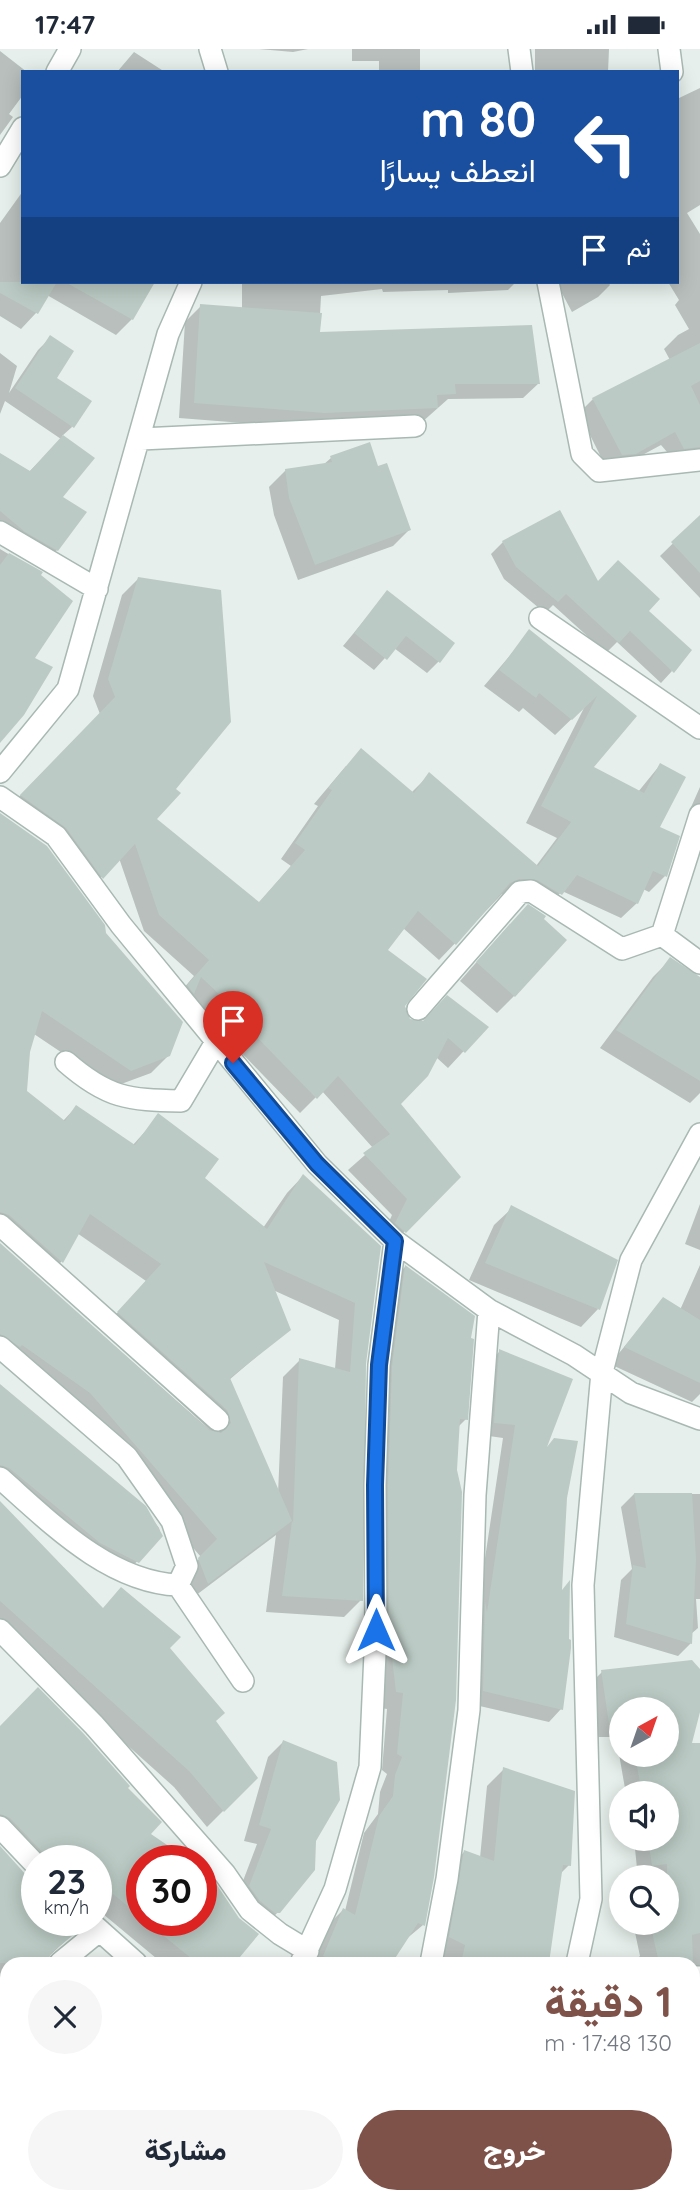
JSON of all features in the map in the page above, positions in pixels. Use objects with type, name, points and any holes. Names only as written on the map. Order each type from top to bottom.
[{"type":"street","points":[[58,70],[70,49]]},
{"type":"street","points":[[210,49],[216,70]]},
{"type":"street","points":[[519,49],[522,70]]},
{"type":"street","points":[[669,49],[671,70]]},
{"type":"street","points":[[0,166],[21,131]]},
{"type":"street","points":[[0,772],[68,689],[169,334],[190,284]]},
{"type":"street","points":[[548,284],[582,454],[599,471],[700,460]]},
{"type":"street","points":[[141,439],[415,426]]},
{"type":"street","points":[[0,532],[97,589]]},
{"type":"street","points":[[540,618],[700,728]]},
{"type":"street","points":[[0,797],[56,836],[121,925],[317,1164],[395,1241],[489,1310],[602,1372],[631,1393],[700,1419]]},
{"type":"street","points":[[662,935],[700,815]]},
{"type":"street","points":[[418,1009],[520,892],[531,891],[622,950],[662,935]]},
{"type":"street","points":[[662,935],[700,963]]},
{"type":"street","points":[[66,1062],[89,1083],[130,1100],[181,1101],[216,1042]]},
{"type":"street","points":[[578,1957],[591,1899],[583,1585],[602,1372],[631,1260],[700,1135]]},
{"type":"street","points":[[0,1225],[218,1420]]},
{"type":"street","points":[[4,1644],[49,1677],[225,1874],[250,1910],[305,1957],[335,1889],[370,1766],[376,1630],[375,1485],[379,1365],[395,1241]]},
{"type":"street","points":[[432,1957],[447,1879],[469,1710],[475,1495],[489,1310]]},
{"type":"street","points":[[0,1347],[127,1457],[172,1521],[187,1566],[178,1585]]},
{"type":"street","points":[[0,1478],[111,1567],[157,1584],[178,1585]]},
{"type":"street","points":[[178,1585],[243,1681]]},
{"type":"street","points":[[0,1827],[21,1849]]},
{"type":"street","points":[[65,1957],[84,1936]]},
{"type":"street","points":[[106,1936],[129,1957]]},
{"type":"building","points":[[0,282],[56,284],[38,314],[0,293]]},
{"type":"building","points":[[69,284],[154,284],[133,320]]},
{"type":"building","points":[[200,304],[322,313],[320,332],[532,325],[540,384],[455,384],[456,394],[437,395],[438,408],[325,413],[194,403]]},
{"type":"building","points":[[50,335],[74,351],[57,378],[92,401],[74,428],[15,388]]},
{"type":"building","points":[[700,343],[700,381],[691,386],[700,405],[700,447],[684,449],[675,432],[636,454],[622,455],[592,398]]},
{"type":"building","points":[[63,435],[95,458],[63,497],[87,512],[58,551],[25,532],[0,511],[0,453],[30,471]]},
{"type":"building","points":[[370,442],[378,466],[387,463],[411,530],[315,565],[289,498],[285,469],[332,462],[330,456]]},
{"type":"building","points":[[560,510],[598,581],[618,560],[660,599],[649,611],[692,650],[674,673],[630,631],[619,643],[566,594],[558,602],[516,567],[502,541]]},
{"type":"building","points":[[700,515],[700,573],[671,542]]},
{"type":"building","points":[[9,553],[43,572],[41,575],[73,601],[35,658],[53,667],[24,715],[0,743],[0,565]]},
{"type":"building","points":[[138,577],[221,590],[231,722],[176,789],[181,793],[157,819],[259,902],[305,850],[295,843],[332,790],[328,788],[361,748],[414,793],[429,772],[538,866],[571,822],[541,806],[597,696],[572,720],[539,693],[536,698],[499,670],[529,629],[637,716],[594,767],[644,793],[660,763],[686,777],[660,827],[680,836],[667,877],[653,871],[638,904],[577,875],[562,895],[537,880],[519,879],[510,883],[456,945],[418,911],[388,950],[427,979],[405,1006],[410,1019],[423,1021],[447,995],[489,1027],[465,1053],[448,1038],[428,1076],[401,1104],[461,1177],[406,1233],[395,1223],[407,1199],[363,1153],[390,1134],[338,1076],[317,1099],[241,1021],[244,1018],[201,977],[194,994],[187,985],[209,960],[159,915],[135,844],[103,879],[66,828],[20,795],[115,697],[108,679]]},
{"type":"building","points":[[387,590],[455,643],[440,663],[406,636],[387,660],[354,633]]},
{"type":"building","points":[[0,813],[47,846],[105,925],[106,933],[183,1022],[170,1056],[131,1071],[42,1011],[30,1052],[27,1091],[65,1121],[76,1105],[135,1145],[158,1113],[219,1159],[205,1178],[267,1229],[303,1174],[381,1246],[366,1364],[363,1601],[282,1596],[292,1521],[208,1584],[198,1558],[217,1539],[90,1393],[22,1345],[20,1347],[0,1334],[0,1243],[209,1430],[221,1433],[231,1423],[227,1410],[117,1312],[161,1264],[90,1214],[63,1263],[9,1215],[0,1212]],"holes":[[[264,1262],[355,1303],[350,1372],[299,1358],[293,1523],[230,1378],[291,1330]]]},
{"type":"building","points":[[528,904],[546,916],[544,919],[567,940],[515,997],[476,962]]},
{"type":"building","points":[[670,957],[700,977],[700,1081],[616,1030]]},
{"type":"building","points":[[511,1205],[618,1260],[600,1310],[485,1263]]},
{"type":"building","points":[[405,1265],[475,1316],[471,1338],[474,1339],[468,1420],[460,1419],[457,1470],[462,1492],[456,1700],[434,1877],[425,1926],[418,1923],[396,1957],[325,1957],[343,1908],[355,1915],[379,1816],[393,1796],[395,1775],[402,1757],[397,1754],[403,1693],[396,1692],[389,1633],[388,1485],[392,1366]]},
{"type":"building","points":[[663,1297],[700,1320],[700,1383],[624,1347]]},
{"type":"building","points":[[499,1349],[573,1379],[547,1447],[554,1438],[578,1441],[567,1498],[562,1590],[570,1580],[571,1648],[563,1710],[483,1691],[485,1601],[487,1612],[515,1425],[494,1423]]},
{"type":"building","points":[[0,1384],[146,1506],[163,1536],[139,1563],[100,1543],[9,1468],[0,1465]]},
{"type":"building","points":[[634,1493],[692,1493],[696,1558],[692,1644],[626,1624],[633,1565],[646,1568]]},
{"type":"building","points":[[0,1501],[103,1608],[121,1587],[181,1637],[170,1648],[225,1713],[216,1721],[258,1778],[224,1812],[189,1771],[0,1601]]},
{"type":"building","points":[[692,1660],[700,1669],[700,1712],[692,1743],[700,1743],[700,1933],[692,1935],[693,1957],[658,1957],[653,1935],[679,1935],[679,1865],[652,1865],[650,1851],[679,1851],[679,1781],[640,1781],[637,1767],[679,1767],[679,1697],[609,1697],[609,1724],[601,1670]]},
{"type":"building","points":[[38,1687],[162,1822],[151,1834],[167,1845],[126,1845],[126,1905],[112,1895],[112,1845],[36,1845],[10,1818],[0,1814],[0,1726]]},
{"type":"building","points":[[283,1740],[337,1762],[340,1800],[316,1841],[315,1870],[280,1913],[275,1913],[260,1901],[249,1886],[271,1829],[259,1825]]},
{"type":"building","points":[[503,1767],[575,1791],[571,1866],[563,1865],[550,1957],[462,1957],[465,1945],[449,1937],[464,1850],[494,1861]]},
{"type":"building","points":[[0,1846],[21,1869],[21,1936],[72,1936],[49,1957],[0,1957]]},
{"type":"building","points":[[217,1885],[239,1918],[259,1934],[240,1957],[190,1957],[164,1936],[217,1936]]},
{"type":"route","points":[[233,1063],[317,1164],[395,1241],[379,1365],[375,1485],[376,1630]]}]
